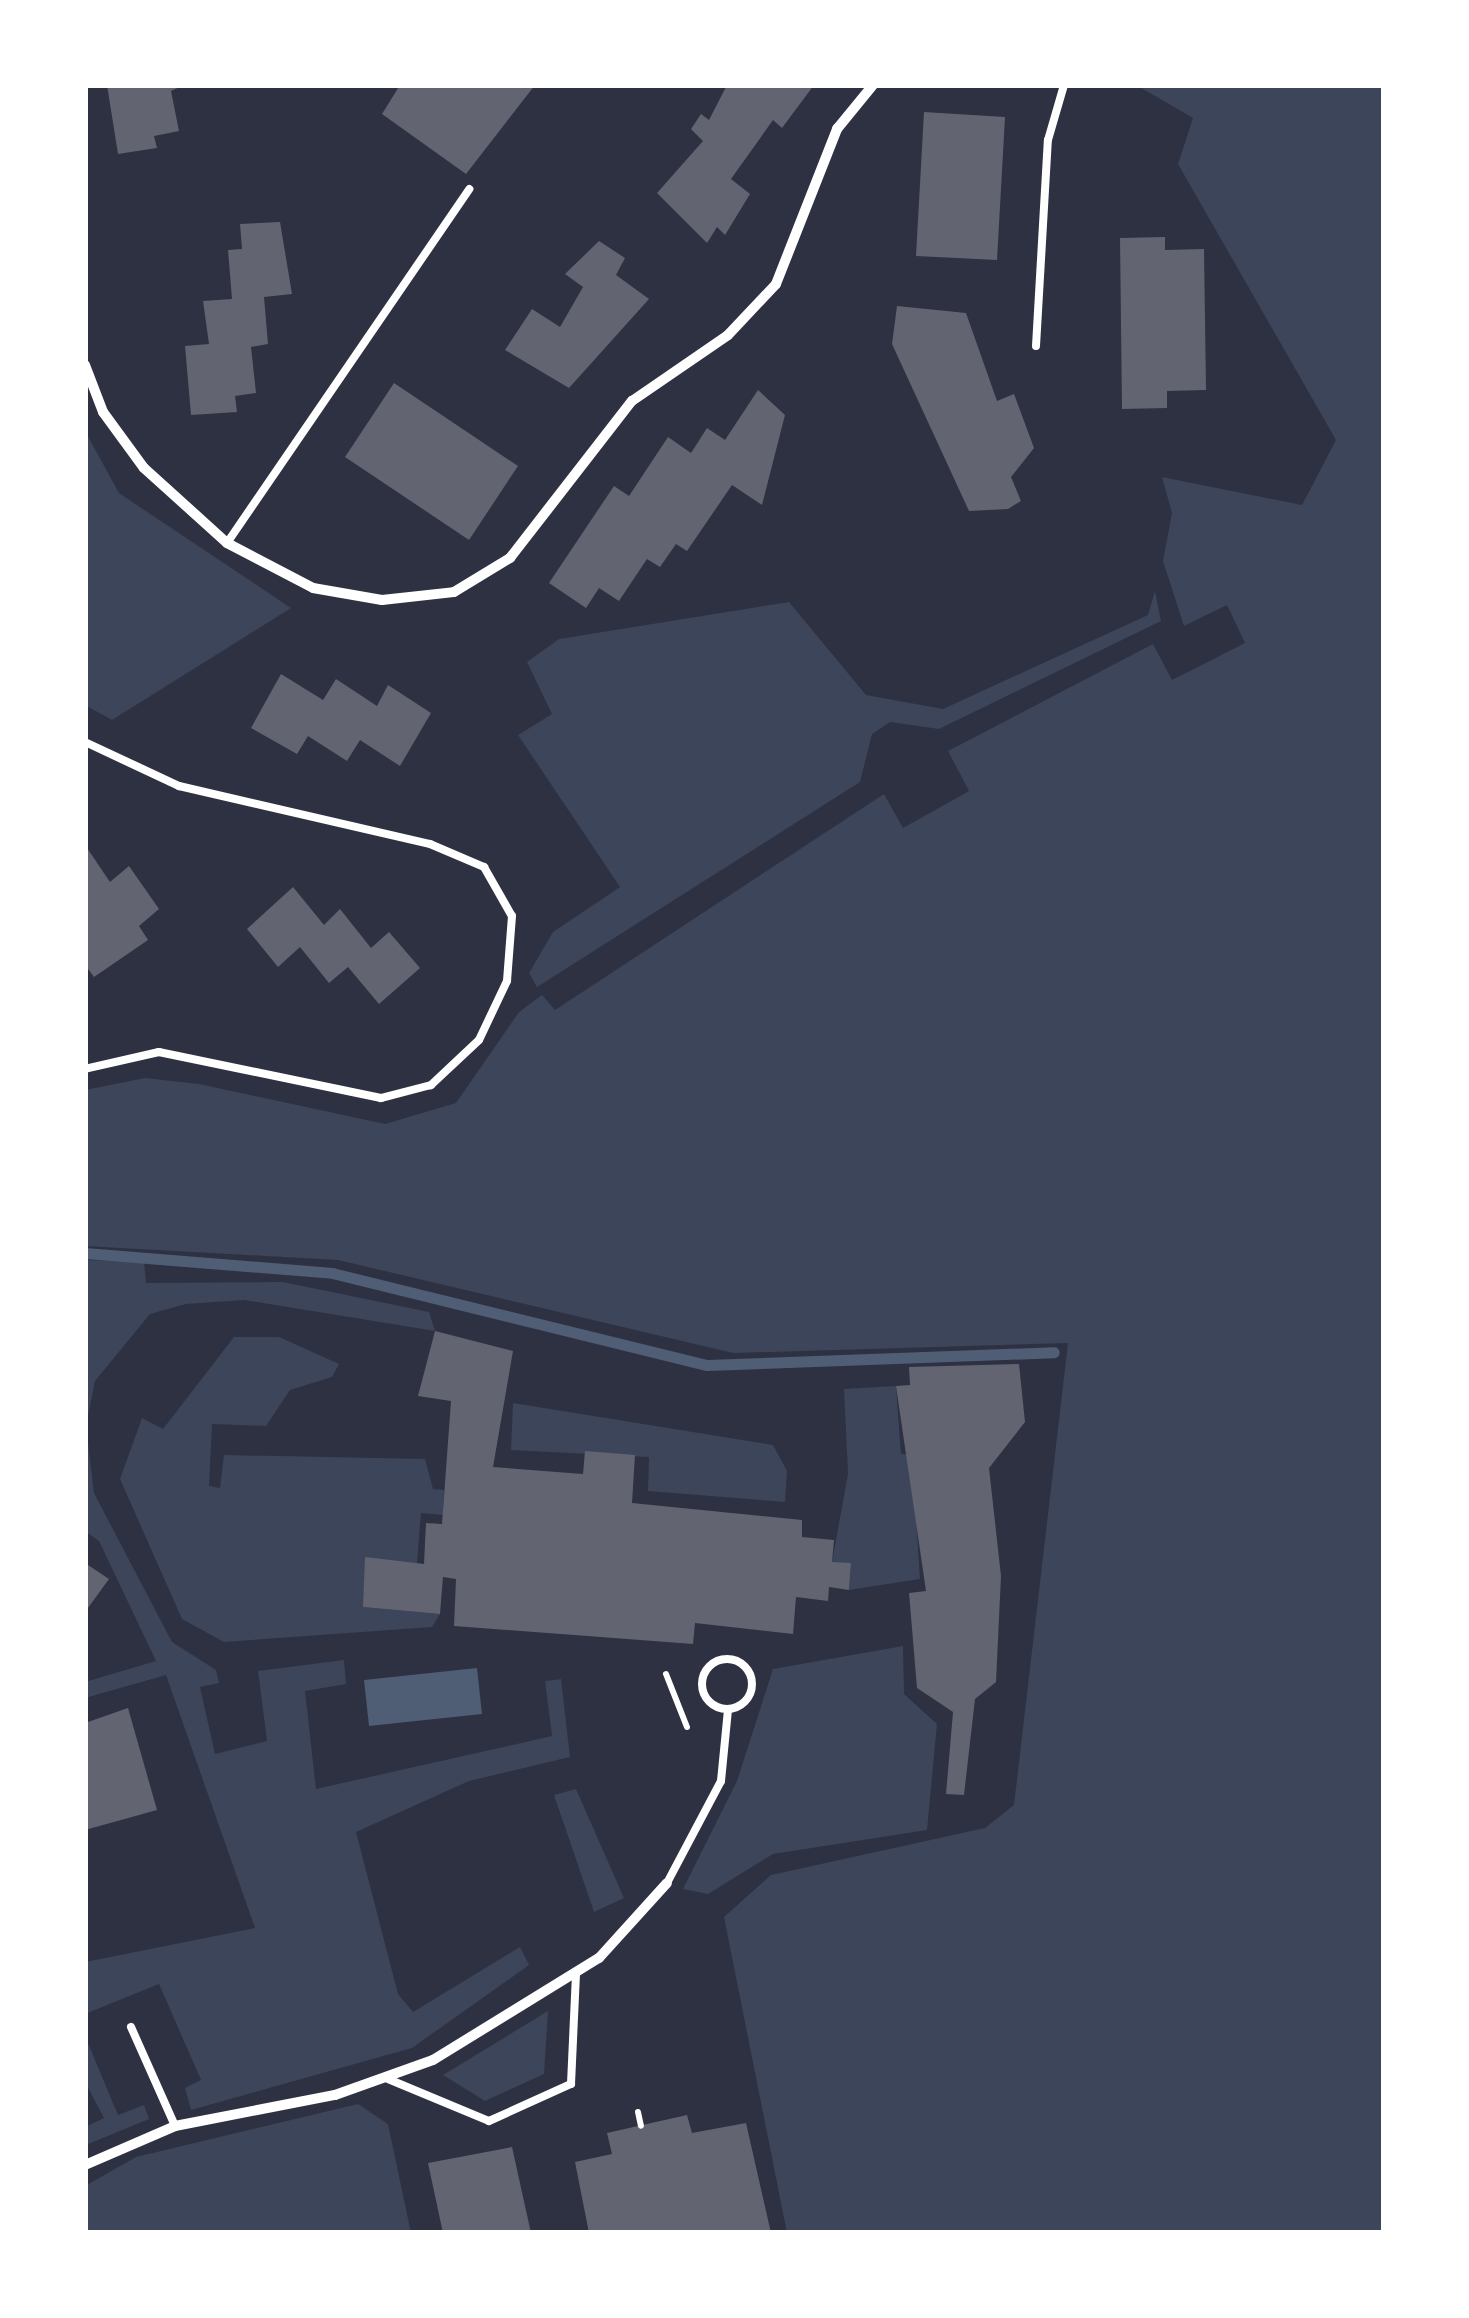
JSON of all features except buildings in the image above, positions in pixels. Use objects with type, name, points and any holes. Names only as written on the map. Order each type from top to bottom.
[{"type":"street","points":[[85,365],[103,412],[144,468],[227,543],[313,588],[382,600],[454,592],[510,558],[607,426],[728,335],[776,284],[837,128],[872,85]]},
{"type":"street","points":[[85,2165],[175,2126],[388,2079],[576,1972],[667,1883]]},
{"type":"lane","points":[[1036,346],[1048,140],[1064,85]]},
{"type":"lane","points":[[227,543],[469,189]]},
{"type":"lane","points":[[85,742],[179,786],[430,844],[484,867],[512,916],[507,981],[479,1040],[430,1085],[381,1098],[159,1052],[85,1068]]},
{"type":"lane","points":[[725,1658],[752,1678],[748,1699],[728,1710],[707,1700],[701,1682],[725,1658]]},
{"type":"lane","points":[[667,1883],[721,1781],[728,1710]]},
{"type":"lane","points":[[388,2079],[489,2121],[571,2084],[576,1972]]},
{"type":"lane","points":[[130,2027],[175,2126]]},
{"type":"path","points":[[666,1674],[687,1727]]},
{"type":"path","points":[[638,2112],[642,2126]]},
{"type":"shaded area","points":[[1136,85],[1384,85],[1384,2233],[787,2233],[724,1917],[771,1875],[985,1828],[1014,1805],[1068,1343],[733,1353],[338,1260],[85,1246],[85,1090],[145,1078],[199,1084],[385,1124],[456,1103],[519,1012],[542,995],[555,1010],[884,794],[903,828],[969,791],[948,751],[1153,644],[1172,680],[1245,643],[1227,605],[1184,626],[1163,561],[1172,513],[1162,477],[1302,505],[1336,440],[1178,164],[1193,118]]},
{"type":"shaded area","points":[[85,431],[119,493],[291,608],[112,720],[85,705]]},
{"type":"shaded area","points":[[1155,591],[1161,621],[939,729],[890,722],[872,734],[860,782],[537,987],[529,973],[553,932],[620,887],[518,735],[552,714],[527,662],[559,639],[789,602],[866,695],[943,709],[1148,615]]},
{"type":"shaded area","points":[[85,1260],[144,1262],[146,1283],[283,1282],[429,1312],[435,1331],[244,1300],[186,1304],[150,1314],[95,1381],[86,1426],[94,1493],[172,1642],[216,1670],[219,1683],[200,1687],[215,1754],[267,1741],[258,1671],[344,1660],[346,1684],[305,1691],[316,1789],[552,1736],[545,1681],[561,1679],[570,1757],[469,1781],[356,1832],[398,1994],[413,2012],[520,1947],[529,1965],[412,2048],[191,2110],[185,2088],[201,2080],[159,1984],[85,2014],[85,1962],[255,1928],[166,1675],[85,1698],[85,1682],[156,1661],[99,1541],[85,1531]]},
{"type":"shaded area","points":[[234,1337],[279,1337],[339,1364],[332,1377],[290,1390],[266,1426],[212,1424],[209,1486],[220,1488],[224,1455],[425,1459],[433,1489],[444,1490],[443,1515],[421,1513],[417,1563],[364,1607],[440,1614],[432,1627],[224,1642],[182,1619],[120,1479],[142,1418],[163,1429]]},
{"type":"shaded area","points":[[896,1386],[901,1454],[912,1454],[920,1579],[849,1590],[851,1564],[832,1562],[848,1474],[844,1389]]},
{"type":"shaded area","points":[[513,1403],[773,1445],[787,1471],[785,1502],[648,1491],[649,1457],[511,1450]]},
{"type":"shaded area","points":[[903,1646],[904,1694],[937,1724],[927,1830],[773,1854],[708,1894],[683,1889],[737,1781],[773,1669]]},
{"type":"shaded area","points":[[477,1668],[482,1714],[369,1726],[364,1680]]},
{"type":"shaded area","points":[[576,1789],[624,1898],[594,1912],[554,1795]]},
{"type":"shaded area","points":[[548,2011],[544,2074],[485,2101],[443,2075]]},
{"type":"shaded area","points":[[85,2036],[118,2115],[144,2105],[149,2119],[86,2145],[85,2127],[104,2118],[85,2082]]},
{"type":"shaded area","points":[[358,2104],[388,2124],[411,2233],[85,2233],[85,2186],[136,2157]]},
{"type":"waterway","points":[[85,1253],[332,1273],[707,1365],[1054,1352]]}]
